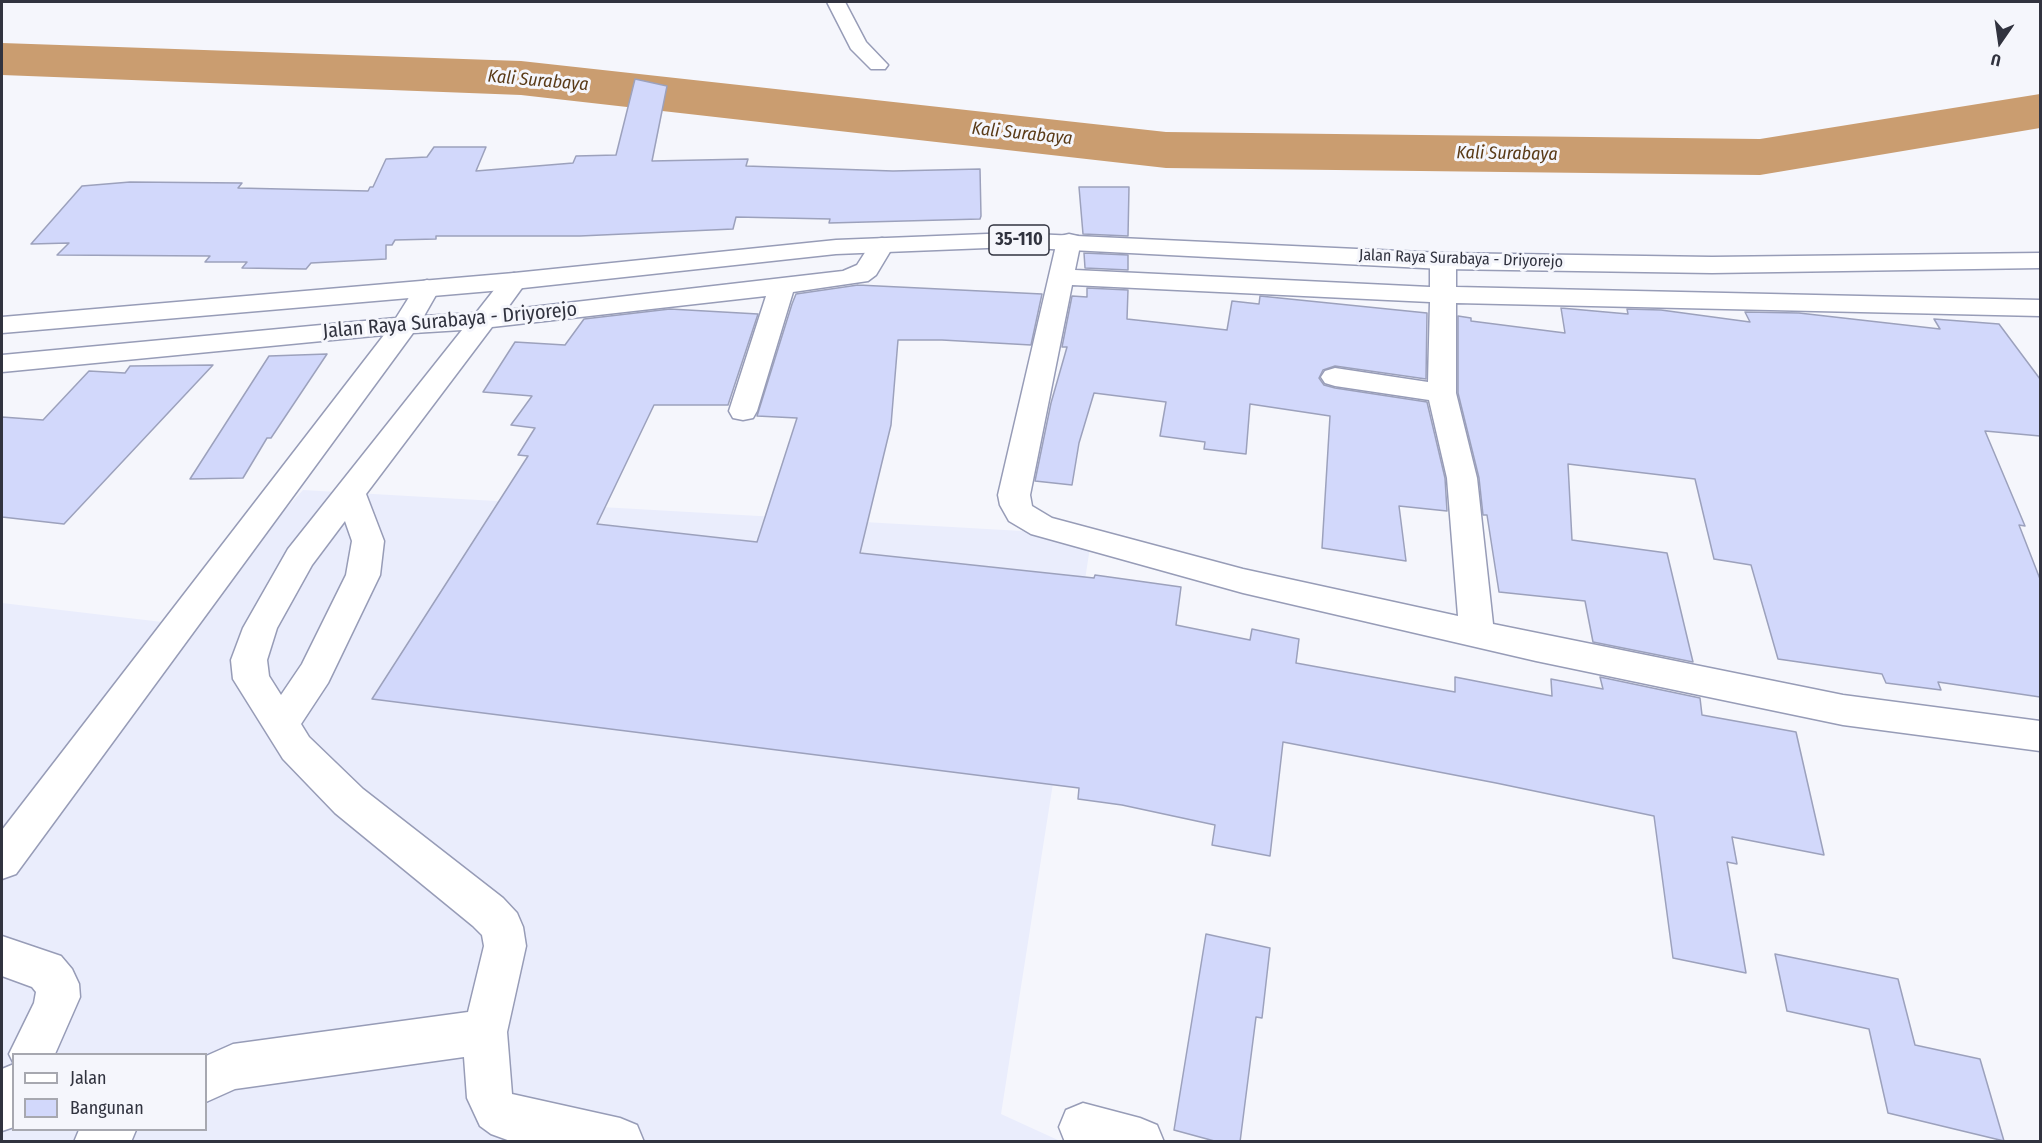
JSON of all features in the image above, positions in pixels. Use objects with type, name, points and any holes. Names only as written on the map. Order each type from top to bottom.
[{"type":"street","points":[[836,2],[858,45],[878,65]]},
{"type":"street","name":"Jalan Raya Surabaya - Driyorejo","points":[[2,325],[514,281],[836,247],[1012,240],[1443,261],[1712,265],[2040,261]]},
{"type":"street","points":[[1069,241],[1014,495],[1020,513],[1042,526],[1243,582],[1477,634],[1843,710],[2040,736]]},
{"type":"street","name":"Jalan Raya Surabaya - Driyorejo","points":[[2,363],[353,329],[484,320],[859,276],[867,270],[882,245]]},
{"type":"street","points":[[1443,261],[1442,393],[1462,478],[1477,634]]},
{"type":"street","name":"Jalan Raya Surabaya - Driyorejo","points":[[1061,277],[1442,295],[2040,308]]},
{"type":"street","points":[[514,281],[318,533],[283,584],[260,628],[249,660],[251,679],[296,748],[349,801],[488,912],[502,927],[505,946],[485,1032],[488,1084],[496,1110],[508,1117],[620,1142]]},
{"type":"street","points":[[743,411],[782,286]]},
{"type":"street","points":[[2,861],[404,327],[427,288]]},
{"type":"street","points":[[1335,377],[1442,393]]},
{"type":"street","points":[[281,724],[315,673],[363,575],[368,542],[350,493]]},
{"type":"street","points":[[2,956],[46,972],[57,984],[58,997],[54,1010],[32,1053]]},
{"type":"street","points":[[207,1079],[233,1067],[485,1032]]},
{"type":"street","points":[[2,1108],[12,1090]]},
{"type":"street","points":[[1083,1127],[1140,1142]]},
{"type":"street","points":[[98,1142],[111,1131]]},
{"type":"shaded area","points":[[303,490],[1092,535],[1001,1114],[1060,1141],[2,1142],[2,603],[179,624]]},
{"type":"building","points":[[635,79],[667,86],[652,161],[748,159],[746,166],[893,171],[980,169],[980,219],[829,223],[830,219],[736,217],[733,229],[580,236],[436,236],[436,239],[395,240],[392,245],[386,245],[386,259],[311,263],[306,269],[242,268],[247,262],[205,262],[210,256],[57,255],[69,243],[31,244],[82,186],[130,182],[242,183],[238,188],[368,191],[370,187],[373,187],[386,159],[427,157],[434,147],[486,147],[476,171],[573,163],[576,156],[616,155]]},
{"type":"building","points":[[1079,187],[1129,187],[1128,236],[1083,234]]},
{"type":"building","points":[[1084,253],[1128,255],[1128,270],[1085,268]]},
{"type":"building","points":[[858,285],[1042,294],[1031,345],[898,340],[891,425],[860,553],[1094,578],[1095,575],[1181,587],[1176,625],[1250,640],[1252,629],[1299,639],[1296,663],[1455,692],[1455,677],[1552,696],[1551,679],[1603,689],[1600,677],[1700,698],[1702,715],[1796,732],[1824,855],[1732,837],[1737,864],[1727,862],[1746,973],[1673,958],[1654,816],[1496,783],[1283,742],[1270,856],[1212,845],[1215,825],[1122,805],[1078,799],[1079,788],[372,699],[528,456],[518,455],[535,428],[511,425],[532,396],[483,392],[515,342],[565,345],[584,319],[670,309],[758,314],[728,405],[654,405],[597,524],[757,542],[797,418],[757,416],[792,304],[796,294]]},
{"type":"building","points":[[1087,288],[1128,290],[1127,319],[1227,330],[1232,301],[1259,304],[1260,296],[1427,313],[1426,379],[1335,366],[1323,370],[1319,378],[1324,385],[1335,388],[1427,402],[1445,478],[1447,511],[1399,506],[1406,561],[1322,548],[1330,416],[1250,404],[1246,454],[1204,449],[1205,442],[1160,436],[1166,402],[1094,393],[1079,443],[1072,485],[1035,481],[1051,403],[1067,347],[1062,347],[1072,296],[1087,297]]},
{"type":"building","points":[[1561,308],[1628,314],[1627,309],[1661,310],[1750,322],[1745,312],[1799,313],[1940,329],[1934,319],[1999,324],[2040,379],[2040,436],[1985,431],[2025,526],[2019,525],[2040,579],[2040,697],[1938,682],[1941,690],[1886,683],[1882,674],[1778,659],[1751,565],[1714,559],[1695,479],[1568,464],[1572,540],[1667,553],[1693,662],[1593,642],[1585,601],[1499,592],[1487,515],[1483,515],[1479,478],[1458,393],[1458,316],[1471,318],[1471,321],[1565,333]]},
{"type":"building","points":[[327,354],[271,438],[267,438],[243,478],[190,479],[269,356]]},
{"type":"building","points":[[213,365],[64,524],[2,517],[2,417],[43,420],[89,371],[125,373],[130,366]]},
{"type":"building","points":[[1206,934],[1270,948],[1262,1018],[1256,1017],[1240,1142],[1218,1142],[1174,1130]]},
{"type":"building","points":[[1775,954],[1898,979],[1915,1045],[1980,1059],[2004,1141],[1888,1113],[1869,1029],[1787,1011]]},
{"type":"waterway","name":"Kali Surabaya","points":[[2,59],[521,78],[1166,150],[1760,157],[2040,111]]}]
